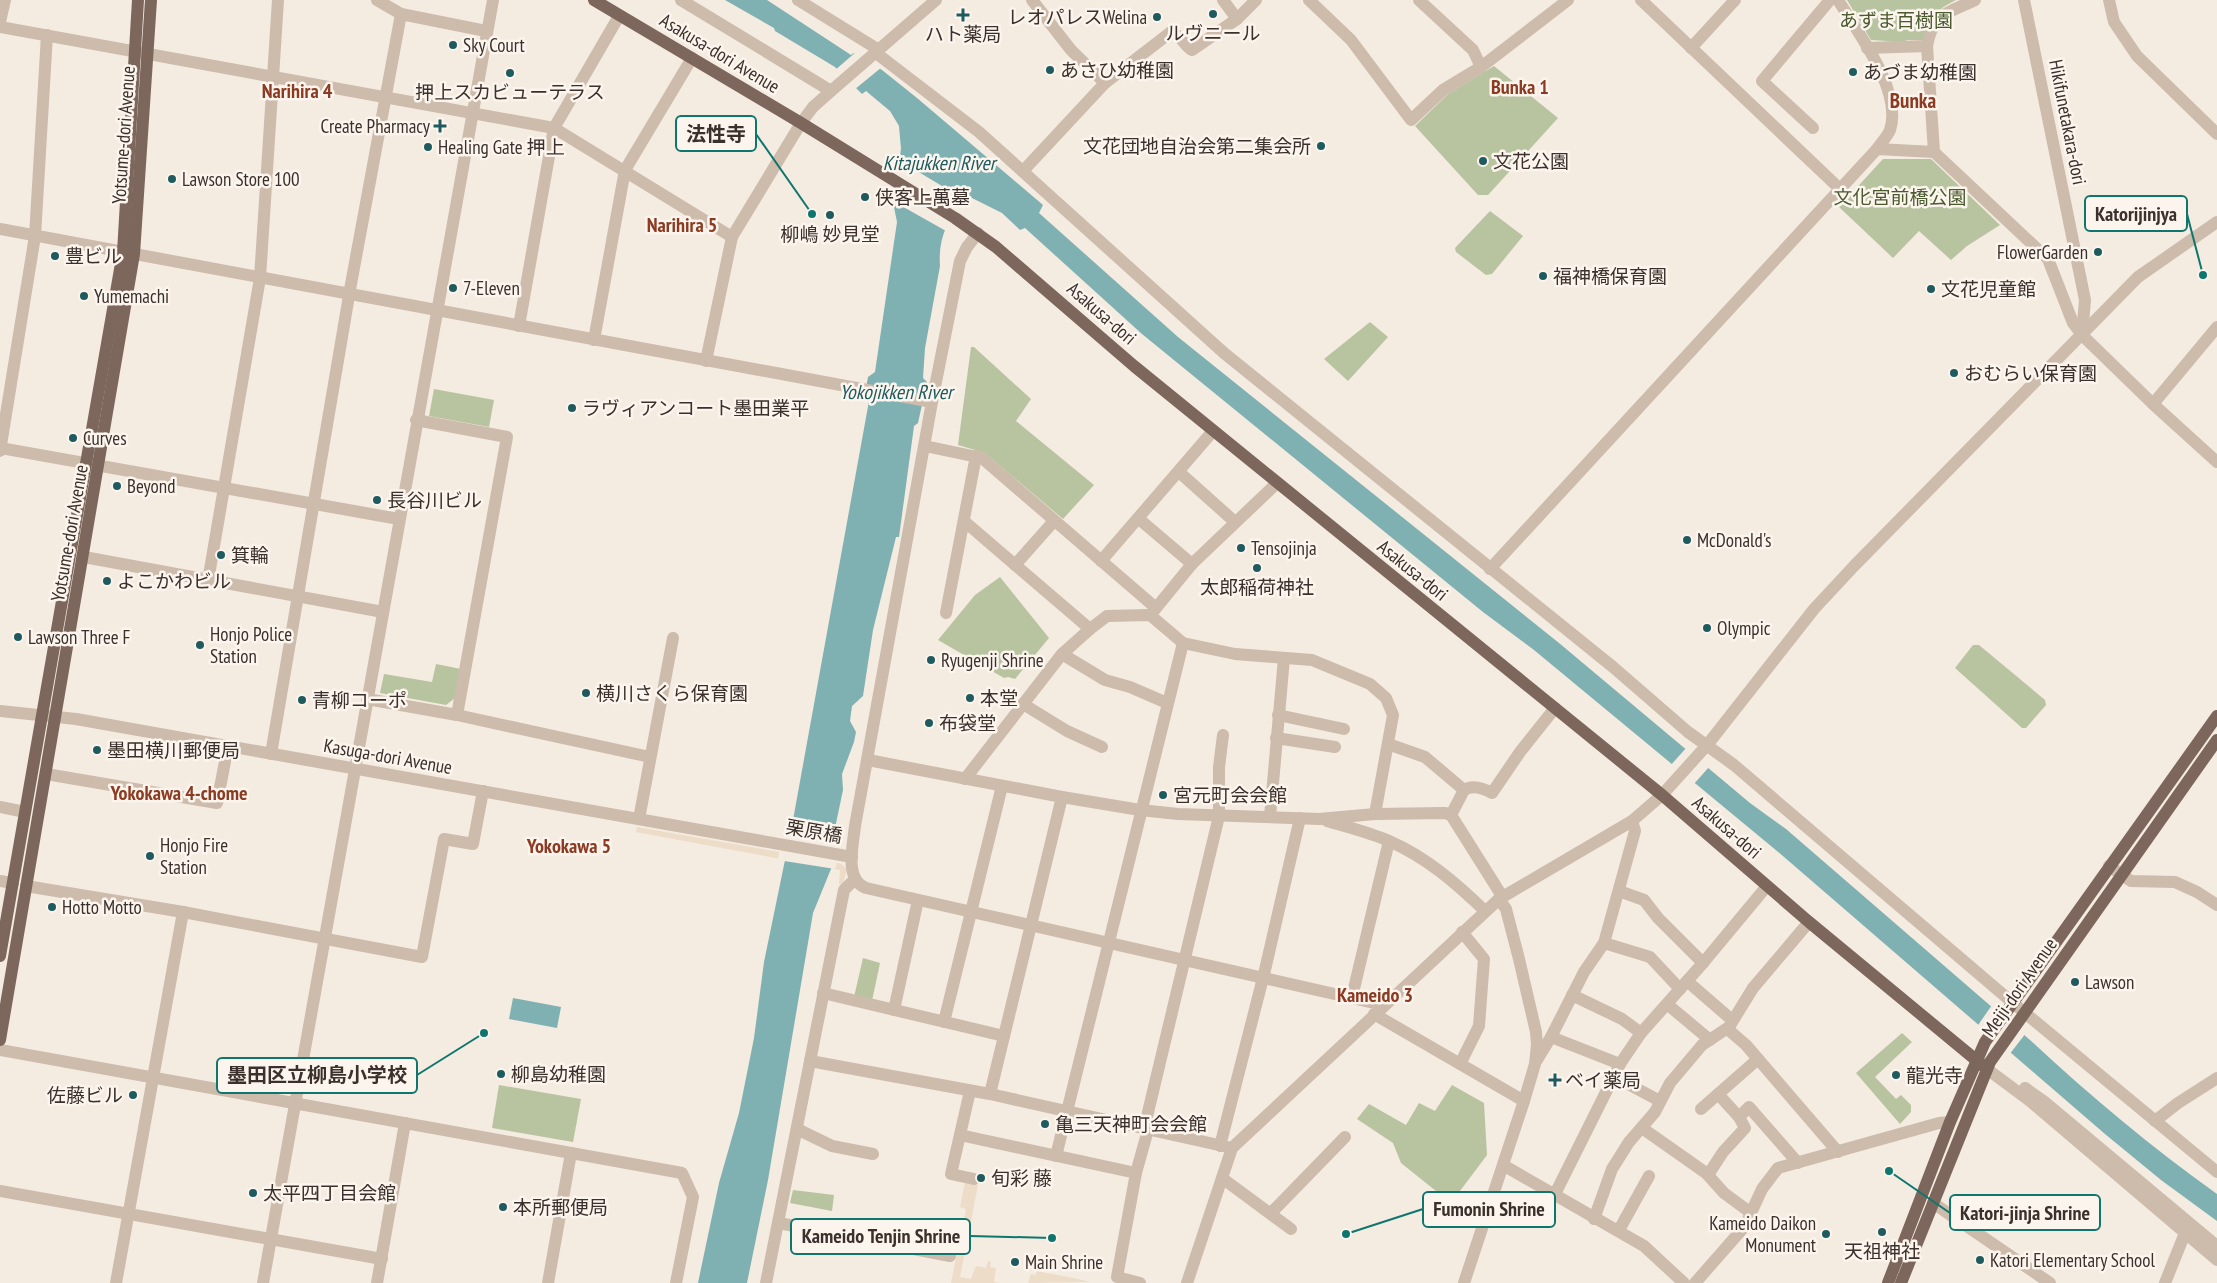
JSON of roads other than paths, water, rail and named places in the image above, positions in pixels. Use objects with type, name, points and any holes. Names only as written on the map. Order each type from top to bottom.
[{"type":"main road","name":"Yotsume-dori Avenue","points":[[138,0],[141,52]]},
{"type":"main road","name":"Yotsume-dori Avenue","points":[[0,1040],[99,466],[128,253],[141,52],[150,0]]},
{"type":"main road","name":"Asakusa-dori Avenue","points":[[594,0],[800,123]]},
{"type":"main road","name":"Asakusa-dori","points":[[800,123],[955,218],[978,233],[1015,262],[1134,366],[1662,795],[1809,922],[1975,1060],[1991,1061]]},
{"type":"main road","name":"Yotsume-dori Avenue","points":[[0,956],[6,882],[25,812],[85,464],[128,253]]},
{"type":"main road","name":"Meiji-dori Avenue","points":[[1888,1283],[1950,1122],[1975,1060],[1985,1042],[2217,716]]},
{"type":"main road","name":"Meiji-dori Avenue","points":[[1901,1283],[1991,1061],[2217,740]]},
{"type":"street","points":[[0,22],[5,0]]},
{"type":"street","points":[[208,581],[260,278],[278,0]]},
{"type":"street","points":[[377,0],[401,14],[486,31]]},
{"type":"street","points":[[263,1283],[492,0]]},
{"type":"street","points":[[681,0],[835,87]]},
{"type":"street","points":[[798,0],[808,4],[979,132],[1224,353],[1613,667],[1705,747],[1799,820],[2011,1006],[2217,1172]]},
{"type":"street","points":[[706,361],[732,237],[800,123],[813,107],[835,87],[936,0]]},
{"type":"street","points":[[1032,0],[1071,50],[1105,83]]},
{"type":"street","points":[[1223,0],[1237,19]]},
{"type":"street","points":[[1022,171],[1105,83],[1171,32],[1178,34],[1188,48],[1192,50],[1237,19],[1256,0]]},
{"type":"street","points":[[1309,0],[1351,40],[1410,120],[1443,90],[1481,67],[1568,0]]},
{"type":"street","points":[[1418,0],[1473,50],[1481,67]]},
{"type":"street","points":[[1641,0],[1840,189]]},
{"type":"street","points":[[1691,48],[1735,0]]},
{"type":"street","points":[[1813,128],[1762,81],[1830,0]]},
{"type":"street","points":[[1490,569],[1877,149],[1889,132],[1893,117],[1890,89],[1838,0]]},
{"type":"street","points":[[1934,152],[1927,46],[1930,30],[1939,17],[1975,0]]},
{"type":"street","name":"Hikifunetakara-dori","points":[[2024,0],[2085,300],[2082,335]]},
{"type":"street","points":[[2109,0],[2114,22],[2137,56],[2217,134]]},
{"type":"street","points":[[271,754],[312,504],[401,14]]},
{"type":"street","points":[[519,326],[554,128],[619,16]]},
{"type":"street","points":[[0,27],[554,128],[732,237]]},
{"type":"street","points":[[47,35],[35,236],[0,449],[399,519]]},
{"type":"street","points":[[1867,48],[1927,46]]},
{"type":"street","points":[[594,340],[625,170],[692,58]]},
{"type":"street","points":[[1877,149],[1934,152],[2048,259],[2074,323],[2082,335],[2153,404],[2217,462]]},
{"type":"street","points":[[1226,1147],[1379,1010],[1501,897],[1632,821],[1677,781],[1820,602],[2138,277],[2217,222]]},
{"type":"street","points":[[0,229],[850,388],[929,401]]},
{"type":"street","points":[[978,233],[967,247],[960,261],[929,401],[925,446],[852,857],[854,880],[859,886],[866,888],[1352,997],[1379,1010],[1460,1064],[1524,1101]]},
{"type":"street","points":[[2153,404],[2217,327]]},
{"type":"street","points":[[416,420],[507,437],[457,715]]},
{"type":"street","points":[[1101,561],[1214,431]]},
{"type":"street","points":[[925,446],[982,458],[1101,561],[1183,643],[1235,654],[1312,660],[1370,684],[1386,698],[1393,715],[1375,814]]},
{"type":"street","points":[[946,613],[976,456]]},
{"type":"street","points":[[1179,472],[1235,522]]},
{"type":"street","points":[[965,779],[1062,654],[1107,616],[1153,612],[1192,564],[1277,484]]},
{"type":"street","points":[[1139,518],[1192,564]]},
{"type":"street","points":[[964,521],[1090,629]]},
{"type":"street","points":[[1015,565],[1054,521]]},
{"type":"street","points":[[84,557],[383,612]]},
{"type":"street","points":[[639,820],[673,638]]},
{"type":"street","points":[[1056,1156],[1140,810],[1183,643]]},
{"type":"street","points":[[1062,654],[1105,680],[1130,687],[1167,703]]},
{"type":"street","points":[[1270,817],[1284,658]]},
{"type":"street","points":[[367,700],[457,715],[650,757]]},
{"type":"street","points":[[1023,704],[1067,731],[1102,747]]},
{"type":"street","points":[[1451,815],[1464,790],[1469,786],[1492,793],[1520,752],[1555,708]]},
{"type":"street","name":"Kasuga-dori Avenue","points":[[0,711],[76,719],[769,842]]},
{"type":"street","points":[[1278,715],[1344,729]]},
{"type":"street","points":[[1140,1283],[1117,1277],[1136,1173],[1219,816],[1219,767],[1223,735]]},
{"type":"street","points":[[1276,738],[1335,747]]},
{"type":"street","points":[[1388,744],[1425,757],[1464,790]]},
{"type":"street","points":[[46,774],[217,803],[228,746]]},
{"type":"street","points":[[868,760],[1140,810],[1219,816],[1319,819],[1375,814],[1445,813],[1451,815],[1501,897],[1506,909],[1536,1032],[1534,1064],[1524,1101],[1464,1283]]},
{"type":"street","points":[[944,1022],[1002,786]]},
{"type":"street","points":[[26,886],[183,912],[422,957],[444,839],[473,844],[483,792]]},
{"type":"street","points":[[990,1094],[1062,797]]},
{"type":"street","points":[[0,807],[25,812]]},
{"type":"street","points":[[1187,1283],[1222,1178],[1226,1147],[1262,977],[1300,818]]},
{"type":"street","points":[[1319,819],[1389,841],[1424,859],[1457,884],[1485,911]]},
{"type":"street","points":[[1534,1064],[1551,1037],[1584,972],[1604,943],[1635,831],[1632,821]]},
{"type":"street","points":[[1352,997],[1389,841]]},
{"type":"street","name":"栗原橋","points":[[769,842],[852,857]]},
{"type":"street","points":[[2110,866],[2131,881],[2175,882],[2197,892],[2217,905]]},
{"type":"street","points":[[766,1283],[844,890],[854,880]]},
{"type":"street","points":[[1554,1196],[1612,1076],[1620,1064],[1642,1033],[1704,963],[1767,886]]},
{"type":"street","points":[[1619,891],[1644,900],[1658,918],[1704,963]]},
{"type":"street","points":[[894,1010],[918,900]]},
{"type":"street","points":[[116,1283],[183,912]]},
{"type":"street","points":[[1594,1218],[1612,1169],[1629,1142],[1655,1112],[1670,1083],[1702,1045],[1730,1023],[1753,988],[1809,922]]},
{"type":"street","points":[[1460,1064],[1479,1026],[1484,959],[1462,932]]},
{"type":"street","points":[[1604,943],[1650,957],[1730,1023],[1731,1032],[1746,1045],[1838,1152]]},
{"type":"street","points":[[823,994],[1004,1036]]},
{"type":"street","points":[[1572,995],[1622,1019],[1642,1033]]},
{"type":"street","points":[[1667,1004],[1710,1040]]},
{"type":"street","points":[[1551,1037],[1620,1064]]},
{"type":"street","points":[[0,1050],[682,1173],[693,1197],[676,1283]]},
{"type":"street","points":[[1701,1109],[1758,1059]]},
{"type":"street","points":[[810,1060],[990,1094],[1226,1147]]},
{"type":"street","points":[[1991,1061],[2030,1101],[2217,1260]]},
{"type":"street","points":[[1991,1061],[1999,1069],[2046,1103],[2217,1246]]},
{"type":"street","points":[[1612,1076],[1660,1101]]},
{"type":"street","points":[[2155,1121],[2178,1103],[2217,1078]]},
{"type":"street","points":[[970,1091],[951,1174],[974,1179]]},
{"type":"street","points":[[1708,1175],[1723,1152],[1745,1128],[1739,1117],[1718,1094]]},
{"type":"street","points":[[1739,1117],[1749,1107],[1798,1162]]},
{"type":"street","points":[[1695,1283],[1738,1233],[1751,1213],[1762,1189],[1778,1168],[1939,1123],[1950,1122]]},
{"type":"street","points":[[378,1283],[405,1123]]},
{"type":"street","points":[[1642,1128],[1708,1175],[1724,1193],[1751,1213]]},
{"type":"street","points":[[797,1129],[832,1146],[873,1154]]},
{"type":"street","points":[[960,1135],[1136,1173]]},
{"type":"street","points":[[1271,1213],[1345,1137]]},
{"type":"street","points":[[548,1283],[571,1153]]},
{"type":"street","points":[[1503,1165],[1644,1246],[1684,1283]]},
{"type":"street","points":[[1619,1230],[1649,1176]]},
{"type":"street","points":[[1222,1178],[1291,1229]]},
{"type":"street","points":[[0,1191],[382,1259]]},
{"type":"street","points":[[1933,1203],[2050,1283]]},
{"type":"street","points":[[779,1223],[950,1256]]},
{"type":"street","points":[[2165,1283],[2185,1233]]},
{"type":"water","points":[[725,0],[767,0],[851,55],[854,53],[882,70],[917,98],[1043,205],[1039,213],[1178,337],[1559,643],[1750,803],[1786,829],[2098,1101],[2168,1158],[2217,1194],[2217,1221],[2161,1180],[2105,1134],[1777,851],[1534,650],[1483,612],[1142,334],[1025,228],[1020,230],[1002,213],[964,194],[965,200],[953,215],[942,238],[940,266],[925,348],[923,378],[927,382],[918,423],[914,426],[899,537],[896,537],[873,630],[863,696],[852,706],[850,721],[856,732],[842,774],[843,790],[835,828],[842,842],[813,913],[768,1180],[747,1283],[698,1283],[719,1183],[739,1113],[754,1038],[764,962],[791,831],[869,401],[864,399],[868,377],[875,372],[897,222],[893,202],[901,149],[899,126],[890,111],[866,91],[862,94],[835,67],[775,31],[774,28]]},
{"type":"water","points":[[513,998],[561,1007],[557,1028],[509,1019]]},
{"type":"place","name":"ルヴニール","points":[[1213,14]]},
{"type":"place","name":"ハト薬局","points":[[963,15]]},
{"type":"place","name":"レオパレスWelina","points":[[1157,17]]},
{"type":"place","name":"Sky Court","points":[[453,45]]},
{"type":"place","name":"あさひ幼稚園","points":[[1050,70]]},
{"type":"place","name":"あづま幼稚園","points":[[1853,72]]},
{"type":"place","name":"押上スカビューテラス","points":[[510,73]]},
{"type":"place","name":"Create Pharmacy","points":[[440,126]]},
{"type":"place","name":"文花団地自治会第二集会所","points":[[1321,146]]},
{"type":"place","name":"Healing Gate 押上","points":[[428,147]]},
{"type":"place","name":"文花公園","points":[[1483,161]]},
{"type":"place","name":"Lawson Store 100","points":[[172,179]]},
{"type":"place","name":"侠客上萬墓","points":[[865,197]]},
{"type":"place","name":"法性寺","points":[[812,214]]},
{"type":"place","name":"柳嶋 妙見堂","points":[[830,215]]},
{"type":"place","name":"FlowerGarden","points":[[2098,252]]},
{"type":"place","name":"豊ビル","points":[[55,256]]},
{"type":"place","name":"Katorijinjya","points":[[2203,275]]},
{"type":"place","name":"福神橋保育園","points":[[1543,276]]},
{"type":"place","name":"7-Eleven","points":[[453,288]]},
{"type":"place","name":"文花児童館","points":[[1931,289]]},
{"type":"place","name":"Yumemachi","points":[[84,296]]},
{"type":"place","name":"おむらい保育園","points":[[1954,373]]},
{"type":"place","name":"ラヴィアンコート墨田業平","points":[[572,408]]},
{"type":"place","name":"Curves","points":[[73,438]]},
{"type":"place","name":"Beyond","points":[[117,486]]},
{"type":"place","name":"長谷川ビル","points":[[377,500]]},
{"type":"place","name":"McDonald's","points":[[1687,540]]},
{"type":"place","name":"Tensojinja","points":[[1241,548]]},
{"type":"place","name":"箕輪","points":[[221,555]]},
{"type":"place","name":"太郎稲荷神社","points":[[1257,568]]},
{"type":"place","name":"よこかわビル","points":[[107,581]]},
{"type":"place","name":"Olympic","points":[[1707,628]]},
{"type":"place","name":"Lawson Three F","points":[[18,637]]},
{"type":"place","name":"Honjo Police Station","points":[[200,645]]},
{"type":"place","name":"Ryugenji Shrine","points":[[931,660]]},
{"type":"place","name":"横川さくら保育園","points":[[586,693]]},
{"type":"place","name":"本堂","points":[[970,698]]},
{"type":"place","name":"青柳コーポ","points":[[302,700]]},
{"type":"place","name":"布袋堂","points":[[929,723]]},
{"type":"place","name":"墨田横川郵便局","points":[[97,750]]},
{"type":"place","name":"宮元町会会館","points":[[1163,795]]},
{"type":"place","name":"Honjo Fire Station","points":[[150,856]]},
{"type":"place","name":"Hotto Motto","points":[[52,907]]},
{"type":"place","name":"Lawson","points":[[2075,982]]},
{"type":"place","name":"墨田区立柳島小学校","points":[[484,1033]]},
{"type":"place","name":"柳島幼稚園","points":[[501,1074]]},
{"type":"place","name":"龍光寺","points":[[1896,1075]]},
{"type":"place","name":"ベイ薬局","points":[[1555,1080]]},
{"type":"place","name":"佐藤ビル","points":[[133,1095]]},
{"type":"place","name":"亀三天神町会会館","points":[[1045,1124]]},
{"type":"place","name":"Katori-jinja Shrine","points":[[1889,1171]]},
{"type":"place","name":"旬彩 藤","points":[[981,1178]]},
{"type":"place","name":"太平四丁目会館","points":[[253,1193]]},
{"type":"place","name":"本所郵便局","points":[[503,1207]]},
{"type":"place","name":"天祖神社","points":[[1882,1232]]},
{"type":"place","name":"Fumonin Shrine","points":[[1346,1234]]},
{"type":"place","name":"Kameido Daikon Monument","points":[[1826,1234]]},
{"type":"place","name":"Kameido Tenjin Shrine","points":[[1052,1238]]},
{"type":"place","name":"Katori Elementary School","points":[[1980,1260]]},
{"type":"place","name":"Main Shrine","points":[[1015,1262]]},
{"type":"district","name":"Bunka 1","points":[[1520,87]]},
{"type":"district","name":"Narihira 4","points":[[297,91]]},
{"type":"district","name":"Bunka","points":[[1913,100]]},
{"type":"district","name":"Narihira 5","points":[[682,225]]},
{"type":"district","name":"Yokokawa 4-chome","points":[[179,793]]},
{"type":"district","name":"Yokokawa 5","points":[[569,846]]},
{"type":"district","name":"Kameido 3","points":[[1375,995]]},
{"type":"park label","name":"あずま百樹園","points":[[1896,20]]},
{"type":"park label","name":"文化宮前橋公園","points":[[1900,197]]},
{"type":"water label","name":"Kitajukken River","points":[[939,163]]},
{"type":"water label","name":"Yokojikken River","points":[[896,392]]}]
